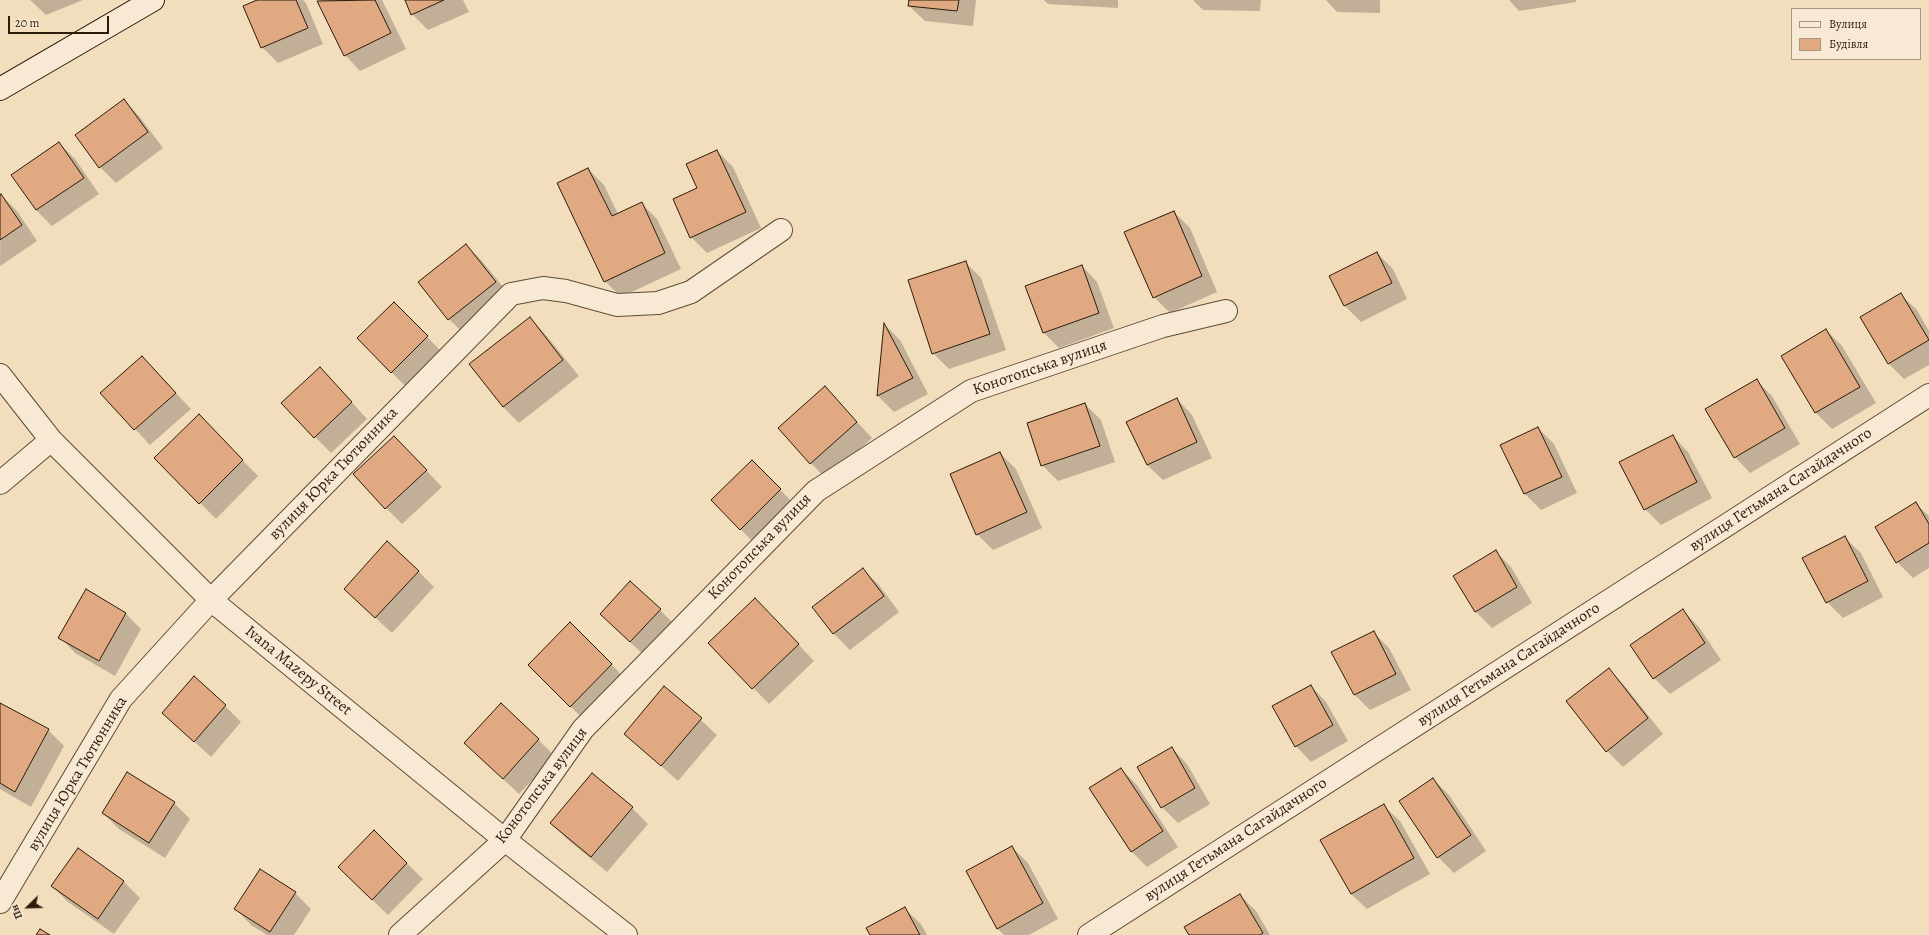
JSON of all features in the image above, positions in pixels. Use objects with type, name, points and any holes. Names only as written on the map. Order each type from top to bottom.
[{"type":"street","points":[[0,90],[153,0]]},
{"type":"street","name":"вулиця Юрка Тютюнника","points":[[0,902],[121,699],[211,600],[511,294],[543,288],[566,291],[618,305],[658,303],[691,292],[781,230]]},
{"type":"street","name":"Конотопська вулиця","points":[[400,935],[504,840],[583,729],[816,491],[971,391],[1163,326],[1226,311]]},
{"type":"street","name":"Ivana Mazepy Street","points":[[0,375],[51,440],[211,600],[504,840],[626,935]]},
{"type":"street","name":"вулиця Гетьмана Сагайдачного","points":[[1089,935],[1929,395]]},
{"type":"street","points":[[0,483],[51,440]]},
{"type":"building","points":[[257,0],[296,0],[308,28],[261,48],[243,6]]},
{"type":"building","points":[[375,0],[391,33],[344,56],[317,1]]},
{"type":"building","points":[[405,0],[444,0],[411,15]]},
{"type":"building","points":[[909,0],[959,0],[957,11],[908,6]]},
{"type":"building","points":[[124,99],[148,132],[99,168],[75,135]]},
{"type":"building","points":[[59,142],[84,178],[36,210],[11,175]]},
{"type":"building","points":[[717,150],[746,212],[690,238],[673,199],[697,188],[686,164]]},
{"type":"building","points":[[588,168],[612,216],[642,202],[665,253],[604,282],[557,183]]},
{"type":"building","points":[[1,194],[22,225],[0,240],[0,195]]},
{"type":"building","points":[[1174,211],[1202,276],[1153,298],[1124,232]]},
{"type":"building","points":[[466,244],[496,282],[448,320],[418,282]]},
{"type":"building","points":[[1377,252],[1392,283],[1344,306],[1329,276]]},
{"type":"building","points":[[966,261],[990,334],[932,354],[908,280]]},
{"type":"building","points":[[1082,265],[1099,313],[1043,333],[1025,286]]},
{"type":"building","points":[[1901,293],[1929,340],[1888,364],[1860,317]]},
{"type":"building","points":[[394,302],[428,336],[391,373],[357,338]]},
{"type":"building","points":[[530,317],[563,360],[503,407],[469,364]]},
{"type":"building","points":[[884,323],[913,378],[877,396]]},
{"type":"building","points":[[1826,329],[1860,387],[1815,413],[1781,356]]},
{"type":"building","points":[[142,356],[176,393],[134,430],[100,393]]},
{"type":"building","points":[[320,367],[352,402],[314,438],[281,403]]},
{"type":"building","points":[[1757,379],[1785,428],[1734,458],[1705,409]]},
{"type":"building","points":[[825,386],[857,422],[810,464],[778,428]]},
{"type":"building","points":[[1177,398],[1197,442],[1147,465],[1126,422]]},
{"type":"building","points":[[1085,403],[1100,446],[1041,466],[1027,423]]},
{"type":"building","points":[[199,414],[243,460],[199,504],[154,458]]},
{"type":"building","points":[[1538,427],[1562,477],[1524,494],[1500,445]]},
{"type":"building","points":[[1673,435],[1697,482],[1644,510],[1619,462]]},
{"type":"building","points":[[394,436],[427,470],[385,509],[353,474]]},
{"type":"building","points":[[1000,452],[1027,512],[976,535],[950,474]]},
{"type":"building","points":[[752,460],[781,489],[740,530],[711,500]]},
{"type":"building","points":[[1916,502],[1929,524],[1929,543],[1896,563],[1875,527]]},
{"type":"building","points":[[1845,536],[1868,581],[1826,603],[1802,558]]},
{"type":"building","points":[[387,541],[419,571],[375,618],[344,589]]},
{"type":"building","points":[[1496,550],[1517,587],[1475,612],[1453,576]]},
{"type":"building","points":[[863,568],[884,596],[833,634],[812,607]]},
{"type":"building","points":[[630,581],[661,609],[630,642],[600,614]]},
{"type":"building","points":[[86,589],[126,613],[99,661],[58,638]]},
{"type":"building","points":[[755,598],[799,644],[752,689],[708,643]]},
{"type":"building","points":[[1683,609],[1705,643],[1653,679],[1630,645]]},
{"type":"building","points":[[570,622],[612,664],[570,707],[528,665]]},
{"type":"building","points":[[1374,631],[1396,674],[1354,695],[1331,652]]},
{"type":"building","points":[[1609,668],[1648,718],[1606,752],[1566,701]]},
{"type":"building","points":[[194,676],[226,705],[194,742],[162,713]]},
{"type":"building","points":[[1311,685],[1333,725],[1295,747],[1272,706]]},
{"type":"building","points":[[664,686],[702,718],[661,766],[624,734]]},
{"type":"building","points":[[0,703],[49,729],[15,792],[0,783]]},
{"type":"building","points":[[501,703],[539,739],[503,779],[464,743]]},
{"type":"building","points":[[1172,747],[1195,788],[1161,808],[1137,767]]},
{"type":"building","points":[[1121,768],[1163,831],[1131,852],[1089,788]]},
{"type":"building","points":[[127,772],[175,802],[149,843],[102,813]]},
{"type":"building","points":[[592,773],[633,807],[591,857],[550,823]]},
{"type":"building","points":[[1433,778],[1471,835],[1437,858],[1399,801]]},
{"type":"building","points":[[1384,804],[1414,858],[1351,894],[1320,840]]},
{"type":"building","points":[[374,830],[407,863],[372,900],[338,867]]},
{"type":"building","points":[[1012,846],[1043,903],[997,929],[966,871]]},
{"type":"building","points":[[78,848],[124,881],[98,919],[51,886]]},
{"type":"building","points":[[260,869],[296,892],[270,932],[234,909]]},
{"type":"building","points":[[1240,894],[1263,933],[1260,935],[1189,935],[1184,927]]},
{"type":"building","points":[[905,907],[920,935],[870,935],[866,928]]},
{"type":"building","points":[[40,929],[50,935],[36,935]]}]
